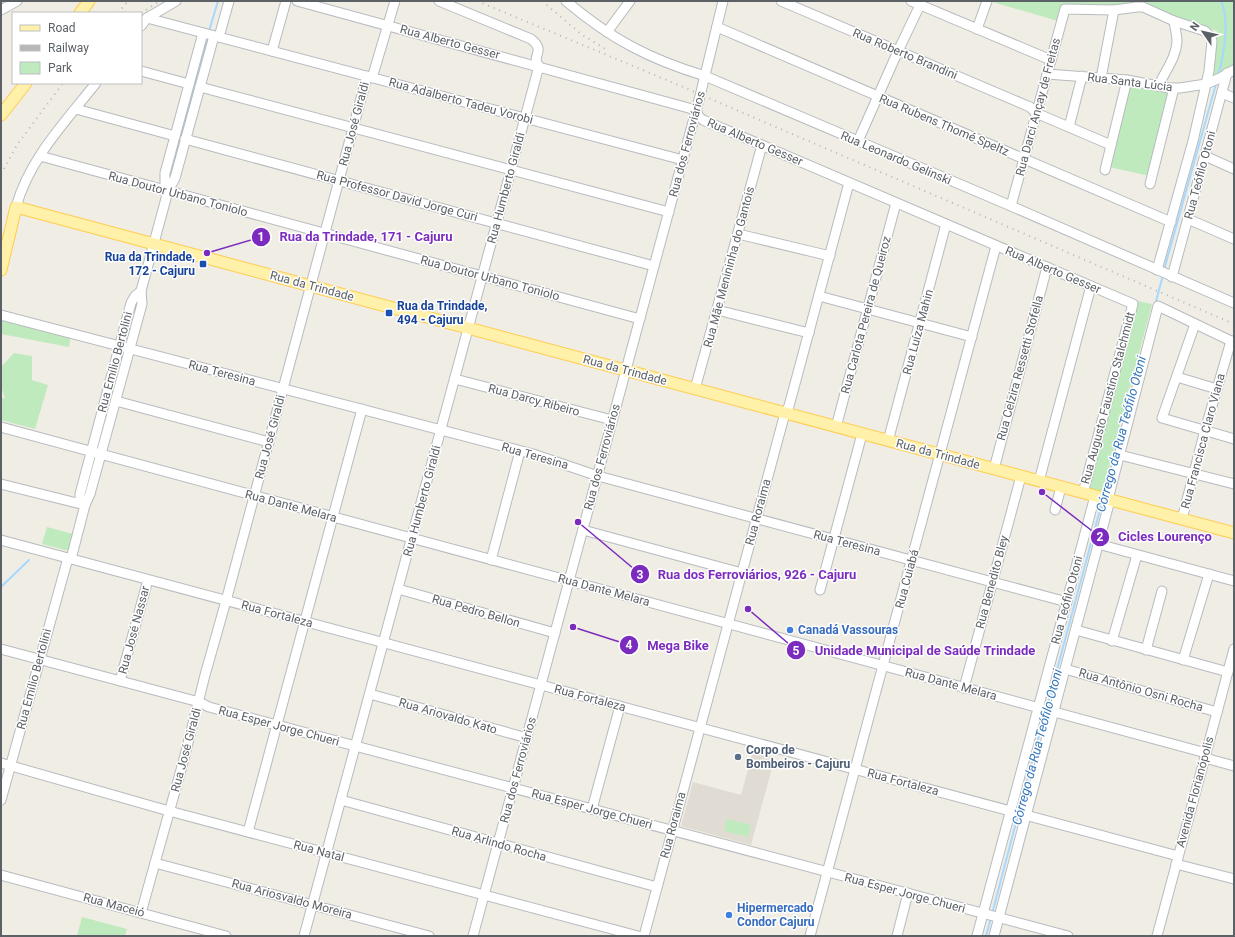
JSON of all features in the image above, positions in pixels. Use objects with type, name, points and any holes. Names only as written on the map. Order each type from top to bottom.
[{"type":"main road","points":[[81,12],[89,1]]},
{"type":"main road","points":[[1,115],[25,84]]},
{"type":"main road","points":[[1,270],[16,207]]},
{"type":"main road","name":"Rua da Trindade","points":[[16,207],[1234,533]]},
{"type":"main road","points":[[1,258],[8,243]]},
{"type":"street","points":[[1,10],[17,1]]},
{"type":"street","points":[[142,25],[147,18],[176,1]]},
{"type":"street","name":"Rua Emílio Bertolini","points":[[1,800],[69,558],[85,505],[90,496],[142,304],[141,291],[168,191],[175,178],[200,87],[229,1]]},
{"type":"street","points":[[272,51],[286,1]]},
{"type":"street","name":"Rua Alberto Gesser","points":[[297,1],[696,110],[699,117],[703,120],[1133,304]]},
{"type":"street","name":"Rua José Giraldi","points":[[141,913],[184,759],[205,675],[353,128],[389,25],[395,1]]},
{"type":"street","name":"Rua Humberto Giraldi","points":[[304,936],[539,66],[536,60],[539,47],[531,39],[439,1]]},
{"type":"street","name":"Rua Leonardo Gelinski","points":[[566,1],[607,32],[631,47],[656,59],[705,76],[1011,206],[1234,303]]},
{"type":"street","points":[[607,32],[630,1]]},
{"type":"street","name":"Rua dos Ferroviários","points":[[473,936],[683,160],[723,1]]},
{"type":"street","name":"Rua Roberto Brandini","points":[[781,1],[1111,145]]},
{"type":"street","points":[[911,1],[1051,60]]},
{"type":"street","points":[[977,29],[987,1]]},
{"type":"street","points":[[858,141],[920,5]]},
{"type":"street","points":[[1101,78],[1114,10],[1143,7],[1174,21],[1177,36],[1176,49],[1174,57],[1159,85]]},
{"type":"street","name":"Rua Darci Ançay de Freitas","points":[[1011,206],[1024,159],[1033,110],[1039,102],[1065,9],[1114,10]]},
{"type":"street","name":"Rua Adalberto Tadeu Vorobi","points":[[147,18],[683,160]]},
{"type":"street","name":"Rua Teófilo Otoni","points":[[1165,273],[1171,222],[1192,146],[1206,84],[1212,46],[1210,36],[1205,31],[1174,21]]},
{"type":"street","name":"Rua Rubens Thomé Speltz","points":[[717,27],[1171,222]]},
{"type":"street","name":"Rua Emílio Bertolini","points":[[168,191],[164,179],[203,33]]},
{"type":"street","points":[[142,71],[189,84]]},
{"type":"street","name":"Rua Santa Lúcia","points":[[1047,74],[1127,80],[1174,88],[1193,87],[1206,84],[1224,75]]},
{"type":"street","name":"Rua Teófilo Otoni","points":[[1165,273],[1188,219],[1222,93],[1224,75]]},
{"type":"street","points":[[1069,127],[1082,76]]},
{"type":"street","points":[[1104,170],[1127,80]]},
{"type":"street","points":[[16,207],[23,186],[40,156],[95,84]]},
{"type":"street","points":[[200,87],[669,212]]},
{"type":"street","points":[[1150,184],[1174,88]]},
{"type":"street","points":[[1222,93],[1234,98]]},
{"type":"street","points":[[76,109],[175,136]]},
{"type":"street","name":"Rua Professor David Jorge Curi","points":[[186,139],[654,266]]},
{"type":"street","name":"Rua Mãe Menininha do Gantois","points":[[695,389],[762,145]]},
{"type":"street","name":"Rua Doutor Urbano Toniolo","points":[[40,156],[640,318]]},
{"type":"street","points":[[1205,156],[1234,169]]},
{"type":"street","name":"Rua Roraima","points":[[644,936],[756,518],[785,413],[789,406],[850,183]]},
{"type":"street","name":"Rua Carlota Pereira de Queiroz","points":[[836,427],[896,203]]},
{"type":"street","points":[[1188,219],[1234,239]]},
{"type":"street","name":"Rua Luíza Mahin","points":[[888,441],[946,224]]},
{"type":"street","points":[[738,234],[830,256]]},
{"type":"street","name":"Rua Cuiabá","points":[[810,936],[996,246]]},
{"type":"street","name":"Rua Celzira Ressetti Stofella","points":[[994,469],[1047,267]]},
{"type":"street","points":[[1039,481],[1091,286]]},
{"type":"street","name":"Rua Emílio Bertolini","points":[[85,505],[80,499],[80,494],[131,303],[135,296],[141,291]]},
{"type":"street","points":[[819,296],[972,337]]},
{"type":"street","name":"Rua Augusto Faustino Stalchmidt","points":[[1083,492],[1133,304]]},
{"type":"street","name":"Rua Teófilo Otoni","points":[[994,936],[1076,630],[1158,306],[1195,324]]},
{"type":"street","points":[[717,310],[809,333]]},
{"type":"street","name":"Rua Teresina","points":[[1,315],[520,451],[598,476],[1067,602]]},
{"type":"street","points":[[1232,341],[1195,324],[1162,418],[1234,439]]},
{"type":"street","name":"Rua Francisca Claro Viana","points":[[1182,519],[1205,430],[1232,341]]},
{"type":"street","points":[[1177,377],[1217,389]]},
{"type":"street","name":"Rua Darcy Ribeiro","points":[[455,379],[612,420]]},
{"type":"street","points":[[116,401],[269,442]]},
{"type":"street","points":[[248,832],[362,410]]},
{"type":"street","name":"Rua Dante Melara","points":[[1,427],[1054,712],[1205,756],[1234,766]]},
{"type":"street","points":[[820,590],[862,434]]},
{"type":"street","points":[[491,560],[520,451]]},
{"type":"street","points":[[1120,455],[1234,484]]},
{"type":"street","name":"Rua Benedito Bley","points":[[964,688],[1021,476]]},
{"type":"street","points":[[1,484],[85,505]]},
{"type":"street","points":[[1055,510],[1061,487]]},
{"type":"street","name":"Rua Teófilo Otoni","points":[[977,936],[1095,496]]},
{"type":"street","points":[[583,530],[742,572]]},
{"type":"street","name":"Rua Fortaleza","points":[[1,540],[1026,815],[1177,860],[1234,879]]},
{"type":"street","points":[[1098,544],[1234,581]]},
{"type":"street","points":[[1112,641],[1137,555]]},
{"type":"street","points":[[1183,660],[1209,574]]},
{"type":"street","name":"Rua José Nassar","points":[[120,681],[148,580]]},
{"type":"street","name":"Rua Pedro Bellon","points":[[398,589],[555,633]]},
{"type":"street","points":[[1146,650],[1162,591]]},
{"type":"street","points":[[1076,630],[1228,672]]},
{"type":"street","name":"Rua Esper Jorge Chueri","points":[[1,649],[199,702],[209,707],[1068,936]]},
{"type":"street","name":"Avenida Florianópolis","points":[[1157,936],[1233,655]]},
{"type":"street","name":"Rua Antônio Osni Rocha","points":[[1065,669],[1217,712]]},
{"type":"street","name":"Rua Ariovaldo Kato","points":[[370,694],[527,738]]},
{"type":"street","points":[[592,809],[620,706]]},
{"type":"street","name":"Rua Natal","points":[[1,763],[169,811],[638,936]]},
{"type":"street","name":"Rua Arlindo Rocha","points":[[341,800],[657,887]]},
{"type":"street","name":"Rua Ariosvaldo Moreira","points":[[155,864],[430,936]]},
{"type":"street","name":"Rua Maceió","points":[[1,874],[226,936]]},
{"type":"street","points":[[897,936],[908,893]]},
{"type":"shaded area","points":[[753,751],[775,757],[751,845],[681,826],[693,782],[741,795]]},
{"type":"green space","points":[[989,1],[1234,1],[1234,65],[1211,78],[1217,31],[1170,16],[1114,6],[1063,5],[1058,21]]},
{"type":"green space","points":[[1128,83],[1169,92],[1150,176],[1109,167]]},
{"type":"green space","points":[[1138,301],[1152,304],[1102,493],[1088,489]]},
{"type":"green space","points":[[1,320],[71,335],[69,347],[1,334]]},
{"type":"green space","points":[[14,353],[32,356],[32,380],[48,385],[35,429],[1,420],[1,397],[5,399],[1,386],[1,367]]},
{"type":"green space","points":[[47,527],[73,534],[69,551],[42,544]]},
{"type":"green space","points":[[727,819],[751,825],[748,837],[724,831]]},
{"type":"green space","points":[[82,917],[127,929],[125,936],[77,936]]},
{"type":"waterway","points":[[209,31],[218,1]]},
{"type":"waterway","name":"Córrego da Rua Teófilo Otoni","points":[[1218,76],[1224,48],[1226,28],[1224,9],[1221,1]]},
{"type":"waterway","points":[[170,178],[208,37]]},
{"type":"waterway","name":"Córrego da Rua Teófilo Otoni","points":[[1164,270],[1216,84]]},
{"type":"waterway","name":"Córrego da Rua Teófilo Otoni","points":[[1155,305],[1163,275]]},
{"type":"waterway","points":[[128,336],[137,302]]},
{"type":"waterway","points":[[99,443],[123,355]]},
{"type":"waterway","name":"Córrego da Rua Teófilo Otoni","points":[[1104,494],[1118,441]]},
{"type":"waterway","points":[[85,494],[94,462]]},
{"type":"waterway","name":"Córrego da Rua Teófilo Otoni","points":[[1047,707],[1102,502]]},
{"type":"waterway","points":[[1,587],[29,560]]},
{"type":"waterway","name":"Córrego da Rua Teófilo Otoni","points":[[1019,811],[1045,713]]},
{"type":"waterway","name":"Córrego da Rua Teófilo Otoni","points":[[992,914],[1018,815]]},
{"type":"waterway","name":"Córrego da Rua Teófilo Otoni","points":[[986,936],[991,918]]},
{"type":"railway","points":[[119,12],[128,1]]},
{"type":"railway","points":[[142,12],[160,1]]},
{"type":"railway","points":[[477,1],[662,78],[1234,324]]},
{"type":"railway","points":[[542,1],[581,34],[607,50]]},
{"type":"railway","points":[[1,174],[17,145],[62,84]]},
{"type":"place","name":"Rua da Trindade, 171 - Cajuru","points":[[207,253]]},
{"type":"place","name":"Rua da Trindade, 172 - Cajuru","points":[[203,264]]},
{"type":"place","name":"Rua da Trindade, 494 - Cajuru","points":[[389,313]]},
{"type":"place","name":"Cicles Lourenço","points":[[1042,492]]},
{"type":"place","name":"Rua dos Ferroviários, 926 - Cajuru","points":[[578,522]]},
{"type":"place","name":"Unidade Municipal de Saúde Trindade","points":[[748,609]]},
{"type":"place","name":"Mega Bike","points":[[573,627]]},
{"type":"place","name":"Canadá Vassouras","points":[[790,630]]},
{"type":"place","name":"Corpo de Bombeiros - Cajuru","points":[[738,757]]},
{"type":"place","name":"Hipermercado Condor Cajuru","points":[[729,915]]}]
